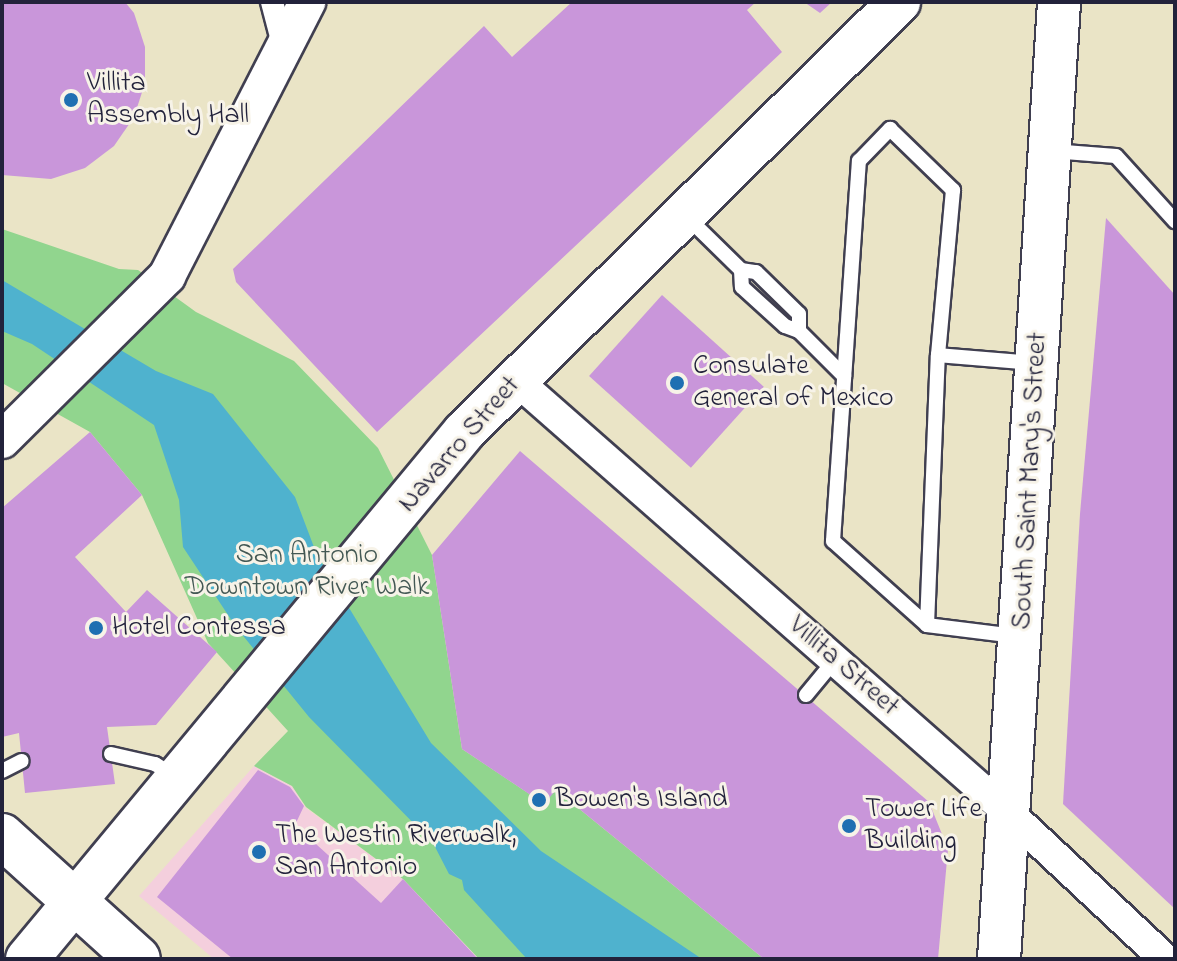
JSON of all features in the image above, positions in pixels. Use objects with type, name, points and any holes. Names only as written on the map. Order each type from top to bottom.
[{"type":"main road","name":"Navarro Street","points":[[27,959],[464,432],[899,2]]},
{"type":"main road","name":"South Saint Mary's Street","points":[[999,959],[1011,815],[1059,2]]},
{"type":"main road","points":[[2,836],[138,959]]},
{"type":"street","points":[[272,2],[284,48]]},
{"type":"street","points":[[13,431],[167,276],[307,2]]},
{"type":"street","name":"Villita Street","points":[[516,380],[1011,815],[1165,959]]},
{"type":"lane","points":[[927,625],[938,355],[953,190],[890,129],[859,161],[833,541],[927,625],[1022,637]]},
{"type":"lane","points":[[1050,150],[1116,156],[1175,221]]},
{"type":"lane","points":[[684,214],[741,270],[742,287],[785,326],[799,331],[844,376]]},
{"type":"lane","points":[[938,355],[1038,364]]},
{"type":"lane","points":[[806,695],[835,660]]},
{"type":"lane","points":[[111,754],[155,764],[179,779]]},
{"type":"lane","points":[[2,771],[22,761]]},
{"type":"shaded area","name":"The Westin Riverwalk, San Antonio","points":[[254,766],[292,786],[306,808],[403,879],[479,959],[214,959],[139,896]]},
{"type":"green space","name":"San Antonio Downtown River Walk","points":[[2,229],[119,269],[138,270],[196,312],[294,361],[378,448],[432,555],[462,749],[543,803],[556,790],[764,959],[479,959],[403,879],[306,807],[292,786],[254,766],[288,731],[208,643],[142,495],[90,432],[2,383]]},
{"type":"water","points":[[2,280],[156,371],[213,394],[295,497],[317,555],[431,743],[541,851],[702,959],[527,959],[464,890],[462,880],[449,874],[433,843],[309,717],[236,627],[183,547],[179,500],[154,425],[32,344],[2,331]]},
{"type":"building","name":"Villita Assembly Hall","points":[[2,2],[125,2],[134,13],[145,47],[145,83],[134,117],[114,146],[85,168],[51,179],[2,175]]},
{"type":"building","points":[[572,2],[756,2],[747,10],[782,52],[377,432],[236,282],[233,269],[484,26],[512,57]]},
{"type":"building","points":[[804,2],[832,2],[820,13]]},
{"type":"building","points":[[1106,218],[1175,295],[1175,909],[1063,804],[1080,514]]},
{"type":"building","name":"Consulate General of Mexico","points":[[662,295],[764,387],[691,468],[589,376]]},
{"type":"building","name":"Hotel Contessa","points":[[90,432],[142,495],[75,557],[126,612],[147,590],[217,652],[156,725],[107,727],[115,784],[25,793],[19,733],[2,737],[2,508]]},
{"type":"building","points":[[520,451],[929,802],[948,849],[938,959],[764,959],[556,790],[544,804],[462,749],[432,555]]},
{"type":"building","name":"The Westin Riverwalk, San Antonio","points":[[258,770],[290,787],[304,806],[295,825],[381,903],[403,879],[478,959],[233,959],[157,897]]},
{"type":"place","name":"Villita Assembly Hall","points":[[71,100]]},
{"type":"place","name":"Consulate General of Mexico","points":[[677,383]]},
{"type":"place","name":"Hotel Contessa","points":[[96,628]]},
{"type":"place","name":"Bowen's Island","points":[[539,800]]},
{"type":"place","name":"Tower Life Building","points":[[849,826]]},
{"type":"place","name":"The Westin Riverwalk, San Antonio","points":[[259,852]]}]
